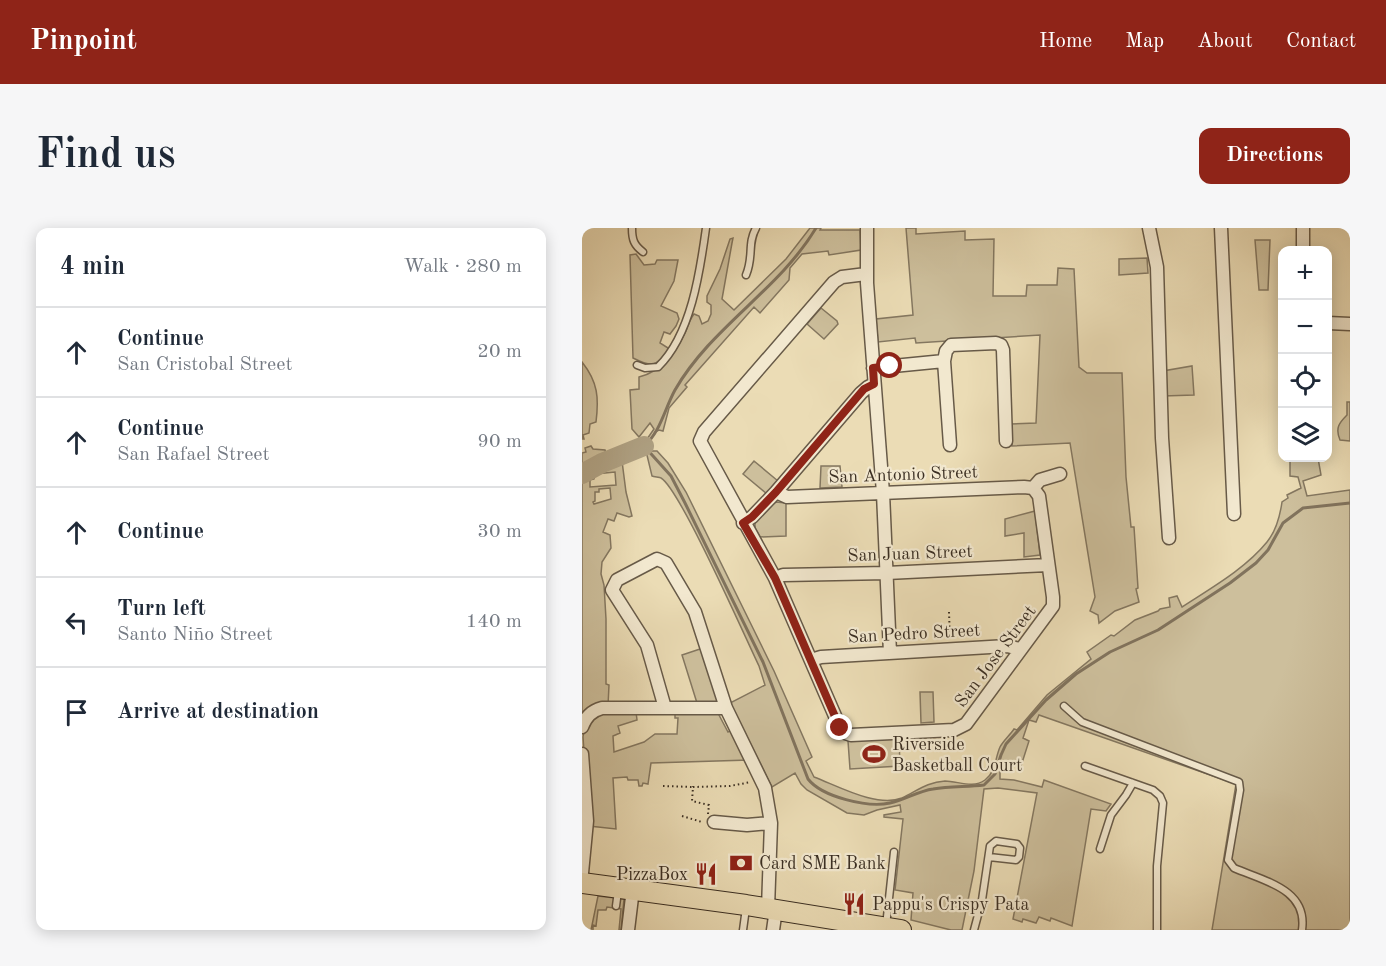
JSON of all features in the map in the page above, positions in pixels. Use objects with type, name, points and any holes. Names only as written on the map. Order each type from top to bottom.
[{"type":"main road","points":[[582,883],[622,894],[746,905],[851,926],[891,929]]},
{"type":"street","points":[[867,228],[866,274],[883,493],[890,653]]},
{"type":"street","points":[[1149,228],[1157,267],[1162,438],[1169,538]]},
{"type":"street","points":[[1221,228],[1234,514]]},
{"type":"street","points":[[1303,228],[1303,246]]},
{"type":"street","points":[[811,660],[775,578],[700,444],[700,439],[834,282],[842,277],[866,274]]},
{"type":"street","points":[[1332,323],[1350,324]]},
{"type":"street","points":[[950,445],[944,361],[945,351],[955,344],[996,343],[1001,345],[1006,441]]},
{"type":"street","points":[[873,368],[944,361]]},
{"type":"street","points":[[743,523],[776,492],[861,393],[874,384]]},
{"type":"street","points":[[1033,489],[1040,480],[1060,474]]},
{"type":"street","name":"San Antonio Street","points":[[776,492],[787,497],[1024,487],[1033,489]]},
{"type":"street","name":"San Jose Street","points":[[811,660],[844,734],[961,728],[1053,606],[1039,496],[1033,489]]},
{"type":"street","points":[[665,708],[647,645],[612,590],[617,580],[655,559],[666,563],[695,612],[726,708],[767,795],[771,823],[773,930]]},
{"type":"street","name":"San Juan Street","points":[[775,578],[783,575],[888,573],[1048,564]]},
{"type":"street","name":"San Pedro Street","points":[[811,660],[821,657],[1007,646],[1020,649]]},
{"type":"street","points":[[582,728],[587,716],[594,710],[602,708],[726,708]]},
{"type":"street","points":[[582,754],[586,821],[582,873]]},
{"type":"street","points":[[714,822],[747,825],[771,823]]},
{"type":"street","points":[[622,894],[628,930]]},
{"type":"lane","points":[[632,228],[635,247],[643,252]]},
{"type":"lane","points":[[637,365],[645,368],[658,367],[676,343],[687,316],[699,273],[706,228]]},
{"type":"lane","points":[[746,275],[752,259],[750,242],[756,228]]},
{"type":"lane","points":[[1064,706],[1082,722],[1239,782],[1240,790],[1228,860],[1234,868],[1292,895],[1300,906],[1302,930]]},
{"type":"lane","points":[[1085,766],[1153,790],[1160,796],[1163,803],[1157,866],[1157,930]]},
{"type":"lane","points":[[1100,849],[1111,814],[1132,783]]},
{"type":"lane","points":[[974,930],[982,900],[990,846],[996,842],[1020,846],[1019,857],[1016,861],[989,857]]},
{"type":"lane","points":[[891,929],[894,852]]},
{"type":"lane","points":[[743,930],[746,905]]},
{"type":"path","points":[[949,612],[951,650]]},
{"type":"path","points":[[663,786],[730,786],[751,782],[760,777]]},
{"type":"path","points":[[682,816],[705,823],[710,805],[692,801],[693,787]]},
{"type":"shaded area","points":[[810,228],[860,230],[861,250],[829,255],[828,251],[802,254],[790,268],[789,280],[760,313],[754,307],[685,385],[687,387],[669,408],[663,431],[655,432],[648,444],[651,451],[657,451],[668,463],[686,492],[774,671],[812,757],[806,761],[814,777],[858,795],[892,800],[939,782],[976,784],[989,777],[1003,742],[1014,729],[1017,730],[1047,695],[1091,659],[1087,652],[1135,620],[1170,607],[1169,598],[1177,596],[1182,607],[1227,577],[1258,552],[1273,533],[1282,502],[1288,498],[1287,495],[1301,488],[1298,477],[1290,476],[1290,462],[1319,462],[1321,475],[1303,481],[1307,496],[1350,490],[1350,930],[1212,930],[1236,784],[1039,715],[1036,722],[1029,720],[1023,738],[1029,741],[1021,766],[1004,764],[1000,768],[1000,779],[1042,787],[1044,780],[1111,804],[1106,811],[1091,809],[1072,926],[1051,918],[1050,921],[1039,917],[1036,923],[1013,919],[1037,793],[998,788],[984,789],[974,871],[962,930],[951,930],[911,920],[913,893],[895,890],[903,819],[884,817],[884,815],[901,812],[900,805],[864,815],[847,813],[807,790],[795,773],[772,787],[730,703],[765,685],[759,666],[697,535],[670,488],[661,478],[652,476],[646,451],[643,449],[622,461],[632,516],[617,513],[614,521],[608,519],[603,532],[610,535],[611,548],[602,562],[601,574],[606,619],[608,706],[582,719],[582,453],[586,452],[585,448],[591,446],[593,449],[605,450],[607,457],[634,443],[645,442],[654,429],[650,423],[639,437],[632,429],[630,390],[639,389],[639,377],[655,370],[668,360],[678,346],[694,314],[699,316],[702,324],[708,321],[711,305],[707,302],[707,296],[720,269],[730,239],[733,238],[722,299],[734,310],[786,259]],"holes":[[[615,472],[616,485],[590,487],[590,480],[594,479],[595,474]],[[610,488],[611,499],[594,504],[593,502],[595,492],[599,492],[599,489]]]},
{"type":"shaded area","points":[[906,228],[916,228],[916,234],[965,231],[965,240],[994,239],[993,296],[1026,296],[1027,285],[1057,285],[1058,268],[1074,269],[1079,367],[1087,373],[1122,373],[1126,477],[1131,527],[1134,527],[1138,588],[1136,589],[1139,602],[1115,611],[1099,623],[1098,615],[1090,611],[1095,597],[1070,443],[1012,446],[1011,424],[1036,423],[1040,335],[916,343],[915,338],[878,342],[876,319],[913,315]]},
{"type":"shaded area","points":[[1255,240],[1270,240],[1268,290],[1259,290]]},
{"type":"shaded area","points":[[636,254],[644,265],[655,264],[657,260],[678,260],[674,281],[661,306],[677,313],[679,319],[670,334],[664,332],[660,343],[668,348],[668,351],[660,361],[652,364],[633,358],[630,255]]},
{"type":"shaded area","points":[[1147,258],[1148,273],[1119,275],[1119,259]]},
{"type":"shaded area","points":[[821,308],[838,324],[824,339],[807,324]]},
{"type":"shaded area","points":[[582,362],[594,383],[597,405],[596,422],[590,424],[589,433],[583,435],[584,439],[582,439]]},
{"type":"shaded area","points":[[1192,366],[1194,395],[1163,396],[1163,371]]},
{"type":"shaded area","points":[[1347,402],[1350,402],[1350,441],[1340,440],[1338,432],[1340,423],[1347,415]]},
{"type":"shaded area","points":[[754,461],[778,481],[767,494],[743,474]]},
{"type":"shaded area","points":[[821,466],[840,466],[842,487],[820,488]]},
{"type":"shaded area","points":[[776,502],[786,503],[786,536],[760,537],[755,528],[755,522]]},
{"type":"shaded area","points":[[1035,511],[1040,555],[1024,557],[1024,533],[1005,536],[1005,519]]},
{"type":"shaded area","points":[[703,648],[719,705],[697,703],[682,655]]},
{"type":"shaded area","points":[[920,692],[933,692],[934,722],[921,723]]},
{"type":"shaded area","points":[[636,712],[637,720],[618,726],[620,733],[613,736],[614,752],[644,742],[655,734],[677,734],[678,718],[675,718],[675,713],[724,712],[719,715],[728,732],[734,729],[749,760],[651,763],[648,784],[643,783],[642,786],[639,786],[638,780],[628,780],[627,777],[613,778],[616,829],[589,826],[584,731],[596,714]]},
{"type":"shaded area","name":"Riverside Basketball Court","points":[[899,738],[900,766],[850,769],[848,741]]},
{"type":"shaded area","points":[[598,896],[624,899],[621,930],[619,930],[621,909],[607,907],[606,910],[598,910],[596,926],[593,925],[593,930],[591,930]]},
{"type":"waterway","points":[[816,228],[783,271],[726,327],[690,367],[675,390],[650,441],[644,446],[671,476],[763,662],[808,779],[824,791],[846,800],[881,804],[896,802],[933,789],[984,785],[995,774],[1006,744],[1046,700],[1076,674],[1110,652],[1158,630],[1230,583],[1256,563],[1268,550],[1283,523],[1303,508],[1350,503]]},
{"type":"waterway","points":[[582,474],[644,446]]},
{"type":"place","name":"Riverside Basketball Court","points":[[874,754]]},
{"type":"place","name":"Card SME Bank","points":[[741,863]]},
{"type":"place","name":"PizzaBox","points":[[706,874]]},
{"type":"place","name":"Pappu's Crispy Pata","points":[[854,904]]},
{"type":"route","points":[[840,728],[775,578],[743,523],[749,520],[776,492],[864,389],[874,384],[873,368],[890,366]]}]
